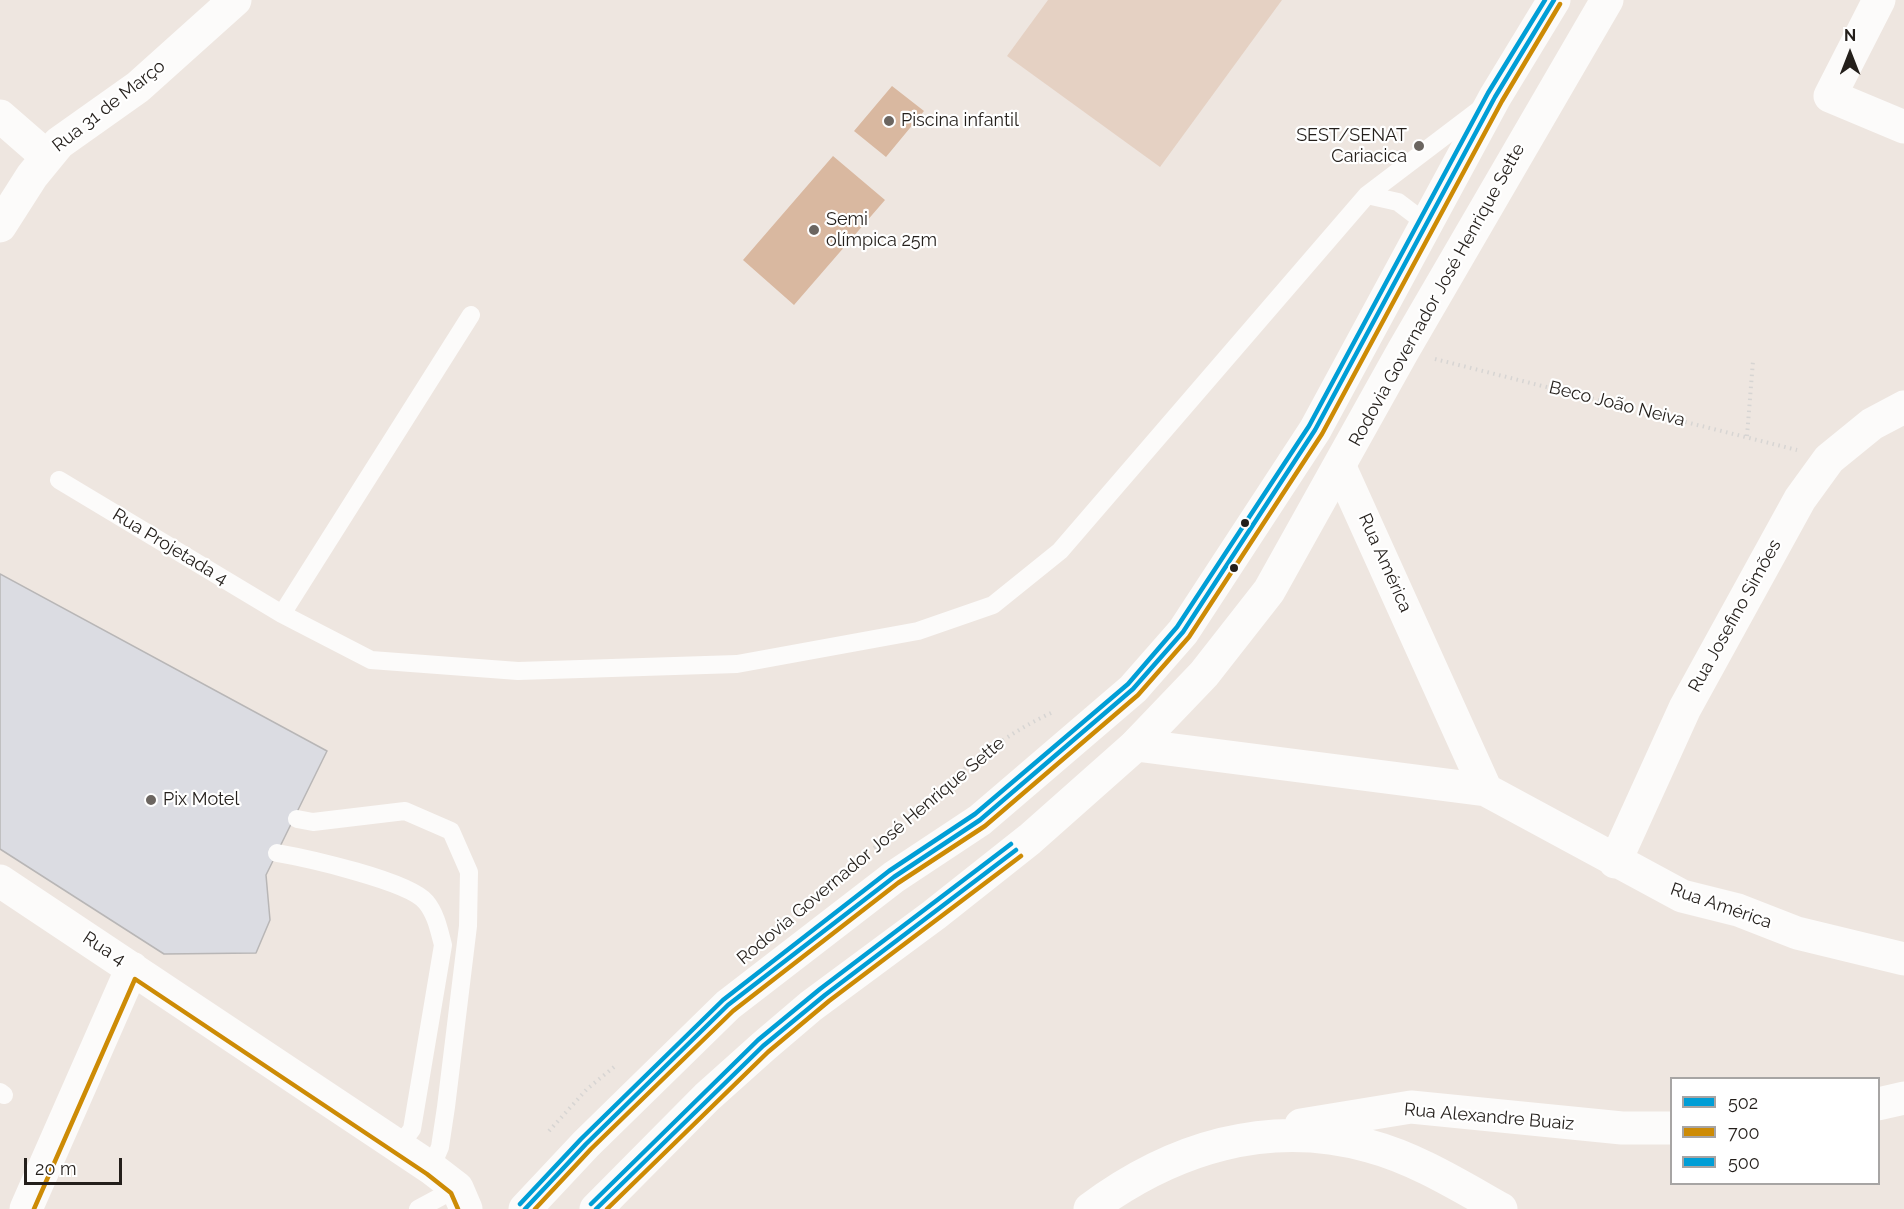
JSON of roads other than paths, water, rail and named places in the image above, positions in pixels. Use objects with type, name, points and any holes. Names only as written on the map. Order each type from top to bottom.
[{"type":"street","name":"Rua 31 de Março","points":[[0,226],[46,156],[72,133],[138,87],[235,0]]},
{"type":"street","points":[[525,1209],[586,1144],[728,1005],[894,877],[980,820],[1133,689],[1183,632],[1247,538],[1315,430],[1495,97],[1554,0]]},
{"type":"street","name":"Rodovia Governador José Henrique Sette","points":[[596,1209],[707,1097],[764,1046],[810,1006],[934,915],[1030,839],[1136,745],[1204,674],[1269,591],[1403,351],[1607,0]]},
{"type":"street","points":[[1879,0],[1830,96],[1904,127]]},
{"type":"street","points":[[0,116],[46,156]]},
{"type":"street","name":"Rua Josefino Simões","points":[[1615,862],[1685,708],[1800,499],[1830,459],[1872,424],[1904,407]]},
{"type":"street","name":"Rua América","points":[[1340,467],[1486,790]]},
{"type":"street","name":"Rua América","points":[[1136,745],[1486,790],[1683,897],[1738,910],[1797,933],[1904,959]]},
{"type":"street","name":"Rua 4","points":[[0,881],[431,1168],[462,1199]]},
{"type":"street","points":[[26,1209],[132,968]]},
{"type":"street","points":[[1880,1104],[1904,1098]]},
{"type":"street","name":"Rua Alexandre Buaiz","points":[[1236,1139],[1349,1115],[1411,1107],[1622,1128],[1670,1128]]},
{"type":"street","points":[[1090,1209],[1119,1187],[1160,1165],[1236,1139],[1326,1135],[1372,1146],[1418,1165],[1501,1209]]},
{"type":"lane","name":"Rua Projetada 4","points":[[59,480],[282,614],[371,660],[518,671],[737,664],[918,631],[993,605],[1060,550],[1367,195],[1495,97]]},
{"type":"lane","points":[[1367,195],[1398,202],[1427,224]]},
{"type":"lane","points":[[282,614],[471,315]]},
{"type":"lane","points":[[297,819],[313,822],[405,811],[451,831],[470,872],[468,926],[446,1107],[440,1147],[431,1168]]},
{"type":"lane","points":[[277,853],[358,872],[397,884],[424,900],[436,920],[443,945],[412,1130],[399,1147]]},
{"type":"lane","points":[[418,1209],[462,1199]]},
{"type":"place","name":"Piscina infantil","points":[[889,121]]},
{"type":"place","name":"SEST/SENAT Cariacica","points":[[1419,146]]},
{"type":"place","name":"Semi olímpica 25m","points":[[814,230]]},
{"type":"place","name":"Pix Motel","points":[[151,800]]}]
